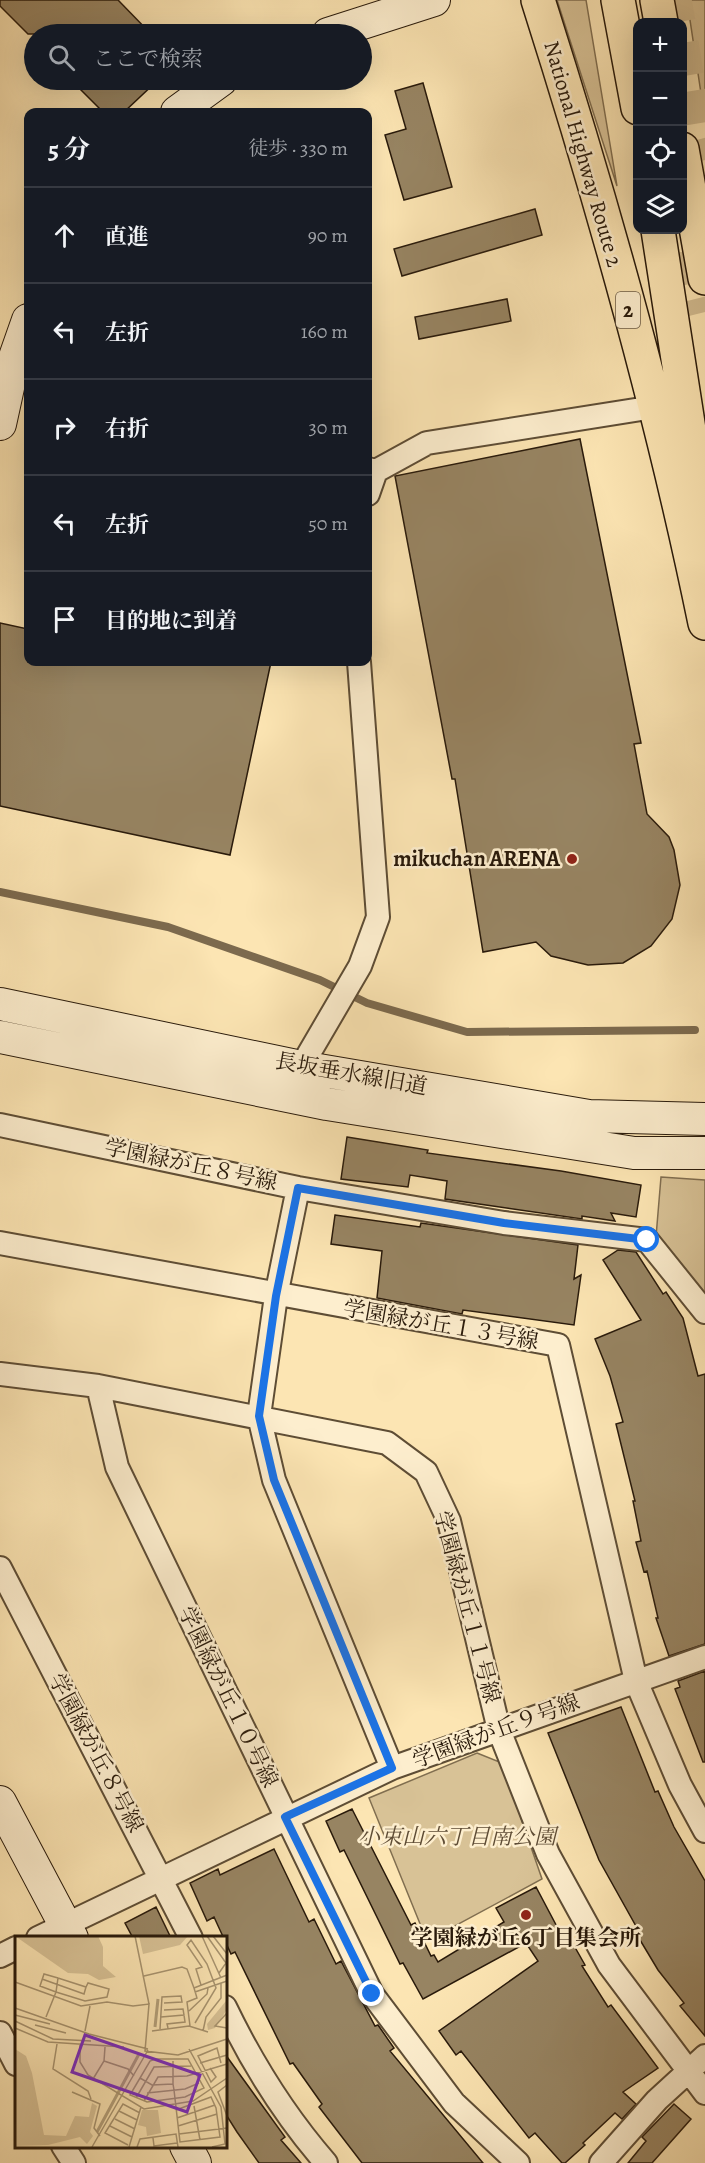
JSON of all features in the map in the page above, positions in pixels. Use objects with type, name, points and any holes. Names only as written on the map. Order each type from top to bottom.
[{"type":"highway","name":"National Highway Route 2","points":[[538,0],[574,113],[654,407],[705,623]]},
{"type":"highway","points":[[618,0],[633,81]]},
{"type":"highway","points":[[657,0],[660,18]]},
{"type":"highway","points":[[687,177],[705,278]]},
{"type":"highway","points":[[659,234],[705,533]]},
{"type":"street","points":[[359,24],[434,0]]},
{"type":"street","points":[[182,108],[207,90]]},
{"type":"street","points":[[0,424],[18,391],[14,360],[24,331]]},
{"type":"street","points":[[372,470],[427,443],[654,407]]},
{"type":"street","points":[[301,1067],[360,966],[378,917],[359,666]]},
{"type":"street","name":"長坂垂水線旧道","points":[[0,1004],[301,1067],[589,1116],[705,1119]]},
{"type":"street","name":"長坂垂水線旧道","points":[[0,1037],[327,1104],[634,1152],[705,1153]]},
{"type":"street","name":"学園緑が丘８号線","points":[[0,1125],[298,1188],[504,1223],[647,1240],[705,1312]]},
{"type":"street","points":[[298,1188],[276,1296],[259,1416],[274,1480],[392,1768]]},
{"type":"street","name":"学園緑が丘１３号線","points":[[0,1243],[276,1296],[558,1345],[636,1681],[680,1785],[705,1831]]},
{"type":"street","name":"学園緑が丘１１号線","points":[[0,1374],[98,1386],[387,1443],[426,1472],[449,1521],[499,1730],[548,1854],[609,1965],[705,2093]]},
{"type":"street","name":"学園緑が丘１０号線","points":[[98,1386],[117,1467],[372,1994],[454,2103],[518,2163]]},
{"type":"street","name":"学園緑が丘８号線","points":[[0,1568],[190,1936]]},
{"type":"street","name":"学園緑が丘９号線","points":[[58,1934],[161,1878],[392,1768],[705,1657]]},
{"type":"street","points":[[0,1802],[58,1934]]},
{"type":"street","points":[[0,1956],[15,1948]]},
{"type":"street","points":[[226,2009],[247,2053],[303,2137],[326,2163]]},
{"type":"street","points":[[0,2033],[15,2062]]},
{"type":"street","points":[[601,2163],[657,2100],[705,2056]]},
{"type":"street","points":[[64,2148],[74,2163]]},
{"type":"street","points":[[187,2148],[195,2163]]},
{"type":"green space","points":[[557,0],[586,0],[617,186]]},
{"type":"green space","points":[[687,0],[705,0],[705,120]]},
{"type":"green space","points":[[661,1177],[705,1180],[705,1297],[656,1237]]},
{"type":"green space","name":"小束山六丁目南公園","points":[[477,1753],[502,1763],[542,1879],[427,1941],[369,1798]]},
{"type":"building","points":[[0,0],[118,0],[141,24],[24,24],[24,30],[0,6]]},
{"type":"building","points":[[423,83],[452,187],[404,200],[385,135],[406,129],[395,91]]},
{"type":"building","points":[[81,90],[147,90],[128,108],[99,108]]},
{"type":"building","points":[[535,209],[542,235],[402,276],[394,249]]},
{"type":"building","points":[[507,299],[511,321],[419,339],[415,317]]},
{"type":"building","points":[[580,439],[641,743],[634,744],[647,814],[669,837],[674,850],[680,885],[672,919],[651,946],[623,963],[588,965],[551,956],[536,942],[483,952],[455,779],[452,779],[395,476]]},
{"type":"building","points":[[0,623],[24,628],[24,666],[270,666],[230,855],[0,806]]},
{"type":"building","points":[[347,1137],[428,1150],[427,1153],[561,1171],[641,1185],[636,1217],[611,1213],[615,1221],[582,1216],[582,1219],[445,1199],[447,1181],[410,1175],[408,1187],[341,1179]]},
{"type":"building","points":[[335,1215],[420,1227],[421,1223],[578,1245],[574,1279],[581,1275],[574,1325],[463,1310],[462,1314],[377,1298],[382,1251],[331,1244]]},
{"type":"building","points":[[618,1250],[636,1252],[663,1294],[666,1292],[683,1318],[698,1376],[705,1374],[705,1644],[669,1656],[656,1618],[658,1618],[647,1571],[644,1572],[636,1542],[641,1541],[633,1501],[635,1501],[616,1424],[623,1422],[610,1376],[595,1339],[641,1320],[603,1260]]},
{"type":"building","points":[[705,1671],[705,1762],[703,1762],[675,1689],[680,1687],[678,1681]]},
{"type":"building","points":[[621,1707],[655,1792],[658,1791],[674,1827],[705,1881],[705,2036],[680,2006],[684,2003],[658,1970],[634,1930],[637,1928],[599,1860],[548,1733]]},
{"type":"building","points":[[352,1809],[411,1925],[415,1923],[431,1956],[434,1955],[438,1962],[504,1922],[496,1908],[536,1887],[563,1938],[568,1935],[585,1965],[582,1966],[608,2007],[611,2005],[658,2068],[623,2092],[636,2104],[622,2119],[615,2113],[565,2163],[562,2163],[535,2133],[529,2138],[461,2051],[456,2055],[439,2031],[538,1961],[526,1943],[423,1999],[403,1963],[400,1964],[344,1850],[340,1852],[326,1821]]},
{"type":"building","points":[[274,1849],[309,1922],[314,1919],[336,1964],[341,1961],[375,2026],[378,2025],[394,2048],[390,2051],[483,2163],[362,2163],[319,2107],[322,2104],[293,2063],[290,2064],[235,1952],[231,1954],[226,1943],[226,1936],[223,1936],[214,1917],[207,1921],[190,1883],[218,1869],[220,1875]]},
{"type":"building","points":[[156,1907],[170,1936],[132,1936],[125,1923]]},
{"type":"building","points":[[226,2055],[285,2137],[281,2140],[301,2163],[259,2163],[226,2115]]},
{"type":"building","points":[[674,2104],[691,2119],[652,2163],[628,2163],[646,2141],[642,2137]]},
{"type":"waterway","points":[[0,892],[168,927],[320,980],[367,1003],[467,1032],[695,1030]]},
{"type":"tunnel","points":[[675,0],[678,18]]},
{"type":"tunnel","points":[[687,72],[696,127],[705,160]]},
{"type":"tunnel","points":[[689,250],[705,312]]},
{"type":"place","name":"mikuchan ARENA","points":[[572,859]]},
{"type":"place","name":"学園緑が丘6丁目集会所","points":[[526,1915]]},
{"type":"route","points":[[372,1994],[285,1817],[392,1768],[274,1480],[259,1416],[276,1296],[298,1188],[504,1223],[647,1240]]}]
